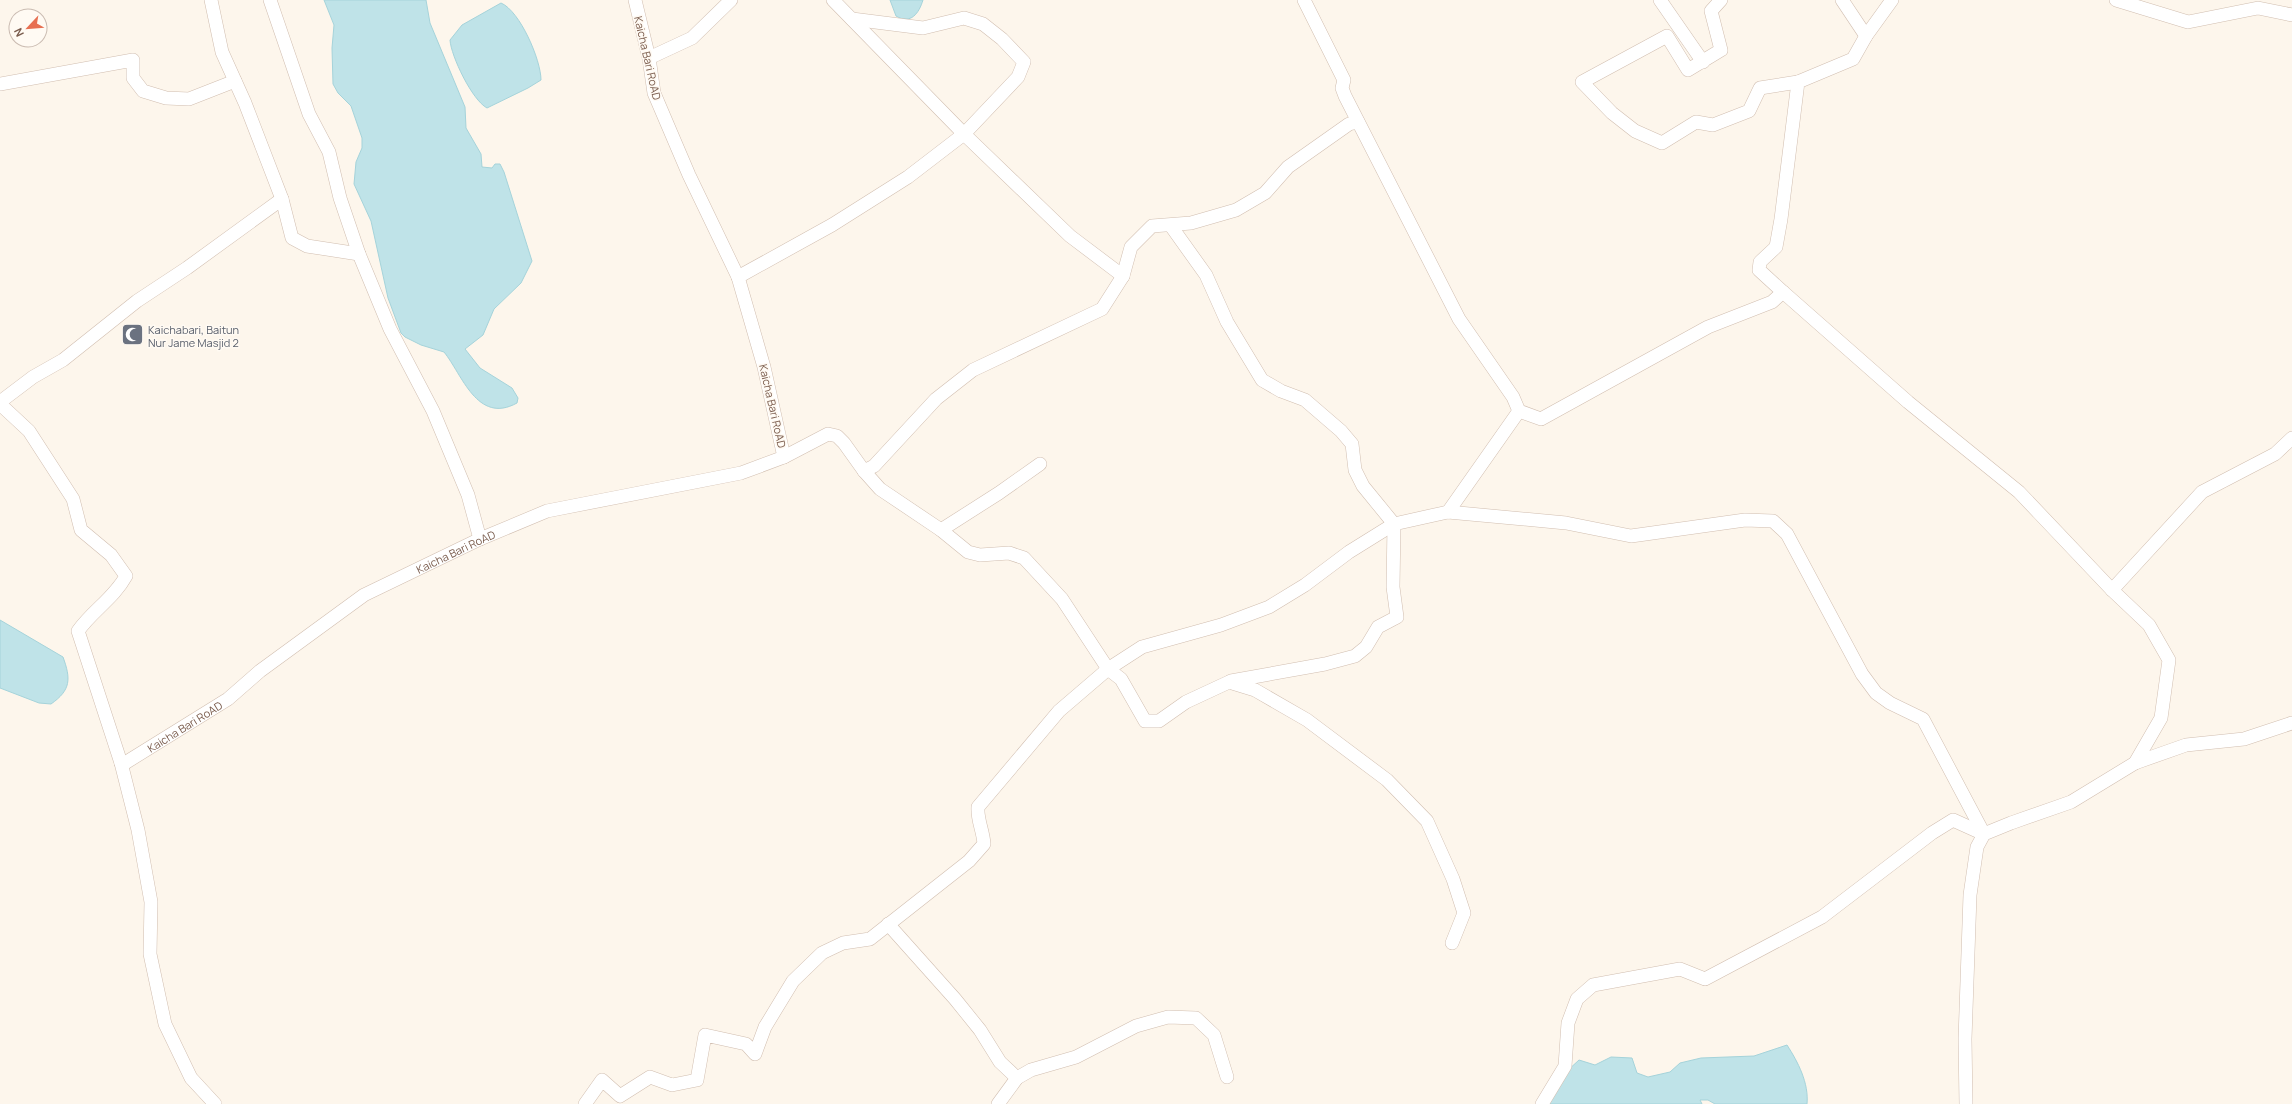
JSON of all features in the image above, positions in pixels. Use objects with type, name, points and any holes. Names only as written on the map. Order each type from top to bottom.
[{"type":"street","points":[[211,0],[222,52],[282,199],[292,238],[307,246],[359,254]]},
{"type":"street","points":[[270,0],[309,114],[329,152],[340,198],[359,254],[390,328],[436,418],[468,495],[480,539]]},
{"type":"street","name":"Kaicha Bari RoAD","points":[[121,763],[125,763],[228,699],[260,671],[364,595],[480,539],[547,511],[741,472],[784,457],[764,367],[738,277],[689,175],[654,93],[649,58],[635,0]]},
{"type":"street","points":[[649,58],[692,38],[731,0]]},
{"type":"street","points":[[833,0],[964,134],[1070,236],[1123,276]]},
{"type":"street","points":[[1304,0],[1344,80],[1344,92],[1358,122],[1460,319],[1513,396],[1519,410],[1541,419],[1708,327],[1772,302],[1782,292]]},
{"type":"street","points":[[1660,0],[1703,62]]},
{"type":"street","points":[[1721,0],[1711,11],[1721,50],[1703,62],[1688,70],[1667,36],[1582,82],[1612,113],[1635,131],[1662,143],[1696,122],[1713,125],[1749,112],[1760,88],[1798,82],[1853,59],[1866,36],[1892,0]]},
{"type":"street","points":[[1842,0],[1866,36]]},
{"type":"street","points":[[2116,0],[2188,22],[2258,8],[2292,15]]},
{"type":"street","points":[[738,277],[832,225],[908,177],[964,134],[1018,76],[1024,62],[1002,39],[983,24],[964,18],[923,28],[852,19]]},
{"type":"street","points":[[0,84],[133,60],[133,78],[143,91],[166,98],[189,99],[235,81]]},
{"type":"street","points":[[1798,82],[1781,219],[1776,247],[1760,262],[1759,270],[1782,292],[1908,402],[2019,492],[2112,590],[2149,625],[2169,660],[2161,718],[2135,763]]},
{"type":"street","points":[[864,471],[874,466],[936,399],[973,370],[1102,309],[1123,276],[1131,247],[1152,226],[1171,226],[1236,210],[1265,193],[1288,167],[1349,124],[1358,122]]},
{"type":"street","points":[[215,1104],[191,1078],[165,1024],[150,954],[151,902],[138,830],[121,763],[78,631],[84,622],[119,589],[126,576],[111,555],[81,530],[73,499],[30,431],[0,403],[33,377],[63,360],[137,301],[187,268],[282,199]]},
{"type":"street","points":[[784,457],[828,434],[837,436],[880,489],[941,530],[968,552],[980,555],[1009,553],[1024,558],[1062,598],[1108,669],[1121,679],[1145,721],[1159,720],[1186,702],[1229,682],[1325,664],[1355,656],[1366,646],[1378,627],[1397,617],[1393,587],[1394,524],[1363,486],[1355,470],[1352,444],[1341,431],[1305,400],[1281,391],[1262,380],[1227,322],[1206,275],[1171,226]]},
{"type":"street","points":[[1448,512],[1519,410]]},
{"type":"street","points":[[2112,590],[2202,492],[2275,454],[2292,438]]},
{"type":"street","points":[[941,530],[999,493],[1040,464]]},
{"type":"street","points":[[585,1104],[602,1080],[620,1096],[650,1077],[672,1085],[696,1080],[705,1035],[746,1044],[755,1054],[765,1027],[793,982],[822,953],[843,944],[870,939],[970,861],[984,844],[983,829],[977,817],[978,807],[1059,711],[1108,669],[1142,647],[1221,625],[1269,606],[1305,585],[1349,552],[1394,524],[1448,512],[1566,522],[1631,536],[1745,520],[1773,521],[1787,534],[1862,674],[1876,693],[1890,703],[1923,719],[1984,834]]},
{"type":"street","points":[[1229,682],[1255,690],[1307,720],[1387,780],[1427,821],[1453,879],[1464,912],[1452,943]]},
{"type":"street","points":[[1966,1104],[1965,1039],[1970,895],[1977,847],[1984,834],[2071,802],[2135,763],[2186,745],[2244,739],[2292,723]]},
{"type":"street","points":[[1542,1104],[1565,1066],[1568,1023],[1577,999],[1593,986],[1680,969],[1705,979],[1822,917],[1932,833],[1953,820],[1984,834]]},
{"type":"street","points":[[888,924],[955,999],[980,1030],[1000,1062],[1017,1078]]},
{"type":"street","points":[[998,1104],[1017,1078],[1031,1070],[1076,1057],[1136,1026],[1168,1017],[1196,1018],[1214,1035],[1227,1077]]},
{"type":"water","points":[[324,0],[426,0],[430,23],[465,107],[466,128],[481,154],[482,167],[492,168],[495,164],[500,164],[504,172],[532,261],[521,283],[494,309],[483,335],[465,349],[480,368],[512,388],[518,398],[517,403],[503,408],[491,407],[481,402],[464,384],[444,352],[421,345],[405,337],[401,333],[388,298],[371,221],[354,184],[356,162],[362,148],[362,138],[351,106],[338,93],[333,84],[332,48],[334,25]]},
{"type":"water","points":[[890,0],[923,0],[917,13],[906,19],[896,16]]},
{"type":"water","points":[[501,3],[515,16],[528,37],[537,61],[541,80],[487,108],[475,96],[463,77],[454,56],[450,40],[462,25]]},
{"type":"water","points":[[0,620],[63,657],[66,665],[68,684],[58,699],[51,704],[39,703],[0,688]]},
{"type":"water","points":[[1787,1045],[1802,1073],[1806,1088],[1807,1104],[1715,1104],[1708,1100],[1700,1100],[1702,1104],[1547,1104],[1566,1072],[1579,1060],[1595,1065],[1611,1057],[1632,1058],[1637,1073],[1648,1077],[1670,1072],[1680,1063],[1701,1058],[1754,1056]]},
{"type":"place","name":"Kaichabari, Baitun Nur Jame Masjid 2","points":[[132,335]]}]
